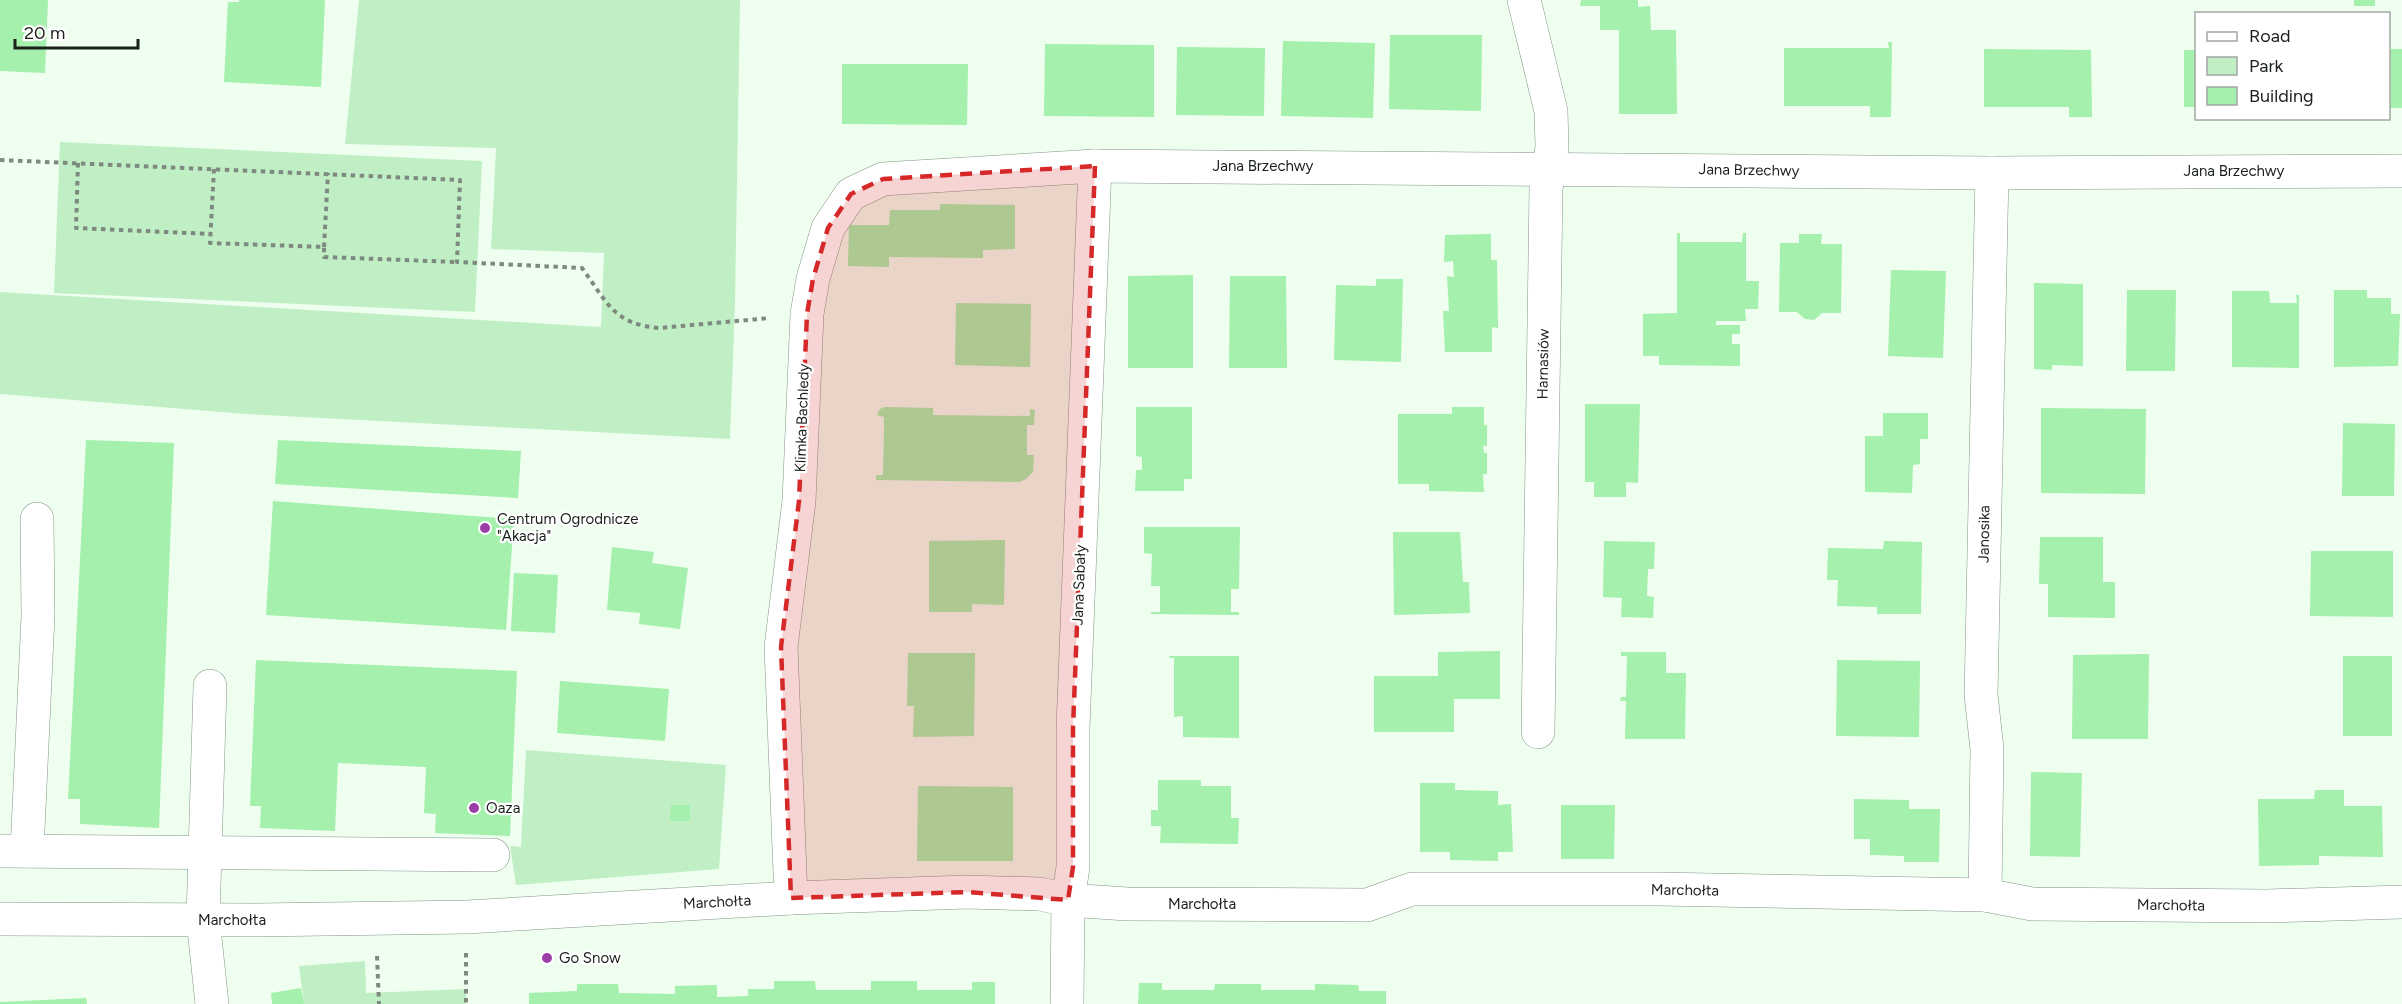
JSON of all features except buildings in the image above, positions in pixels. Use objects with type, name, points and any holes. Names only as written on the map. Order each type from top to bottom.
[{"type":"street","name":"Harnasiów","points":[[1524,0],[1551,111],[1552,147],[1546,189],[1538,732]]},
{"type":"street","name":"Jana Brzechwy","points":[[1095,166],[1992,173],[2402,171]]},
{"type":"street","name":"Klimka Bachledy","points":[[791,898],[782,647],[799,501],[807,314],[813,279],[828,228],[851,194],[883,179],[1095,166]]},
{"type":"street","name":"Jana Sabały","points":[[1067,1004],[1068,900],[1073,867],[1074,718],[1095,166]]},
{"type":"street","name":"Janosika","points":[[1985,895],[1987,749],[1981,695],[1992,173]]},
{"type":"street","points":[[37,519],[38,616],[13,851],[493,855]]},
{"type":"street","points":[[210,686],[203,920],[212,1004]]},
{"type":"street","name":"Marchołta","points":[[0,919],[203,920],[467,917],[791,898],[967,891],[1040,894],[1068,900],[1127,904],[1367,904],[1412,889],[1658,889],[1985,895],[2032,904],[2267,906],[2402,902]]},
{"type":"path","points":[[0,159],[460,180],[457,262]]},
{"type":"path","points":[[78,163],[76,228],[211,234]]},
{"type":"path","points":[[214,169],[210,243],[324,248]]},
{"type":"path","points":[[328,173],[324,256],[582,268],[614,313],[642,327],[659,328],[807,314]]},
{"type":"path","points":[[466,943],[466,1004]]},
{"type":"path","points":[[376,946],[379,1004]]},
{"type":"highlighted area","points":[[1095,166],[1073,728],[1073,867],[1068,900],[967,892],[791,898],[781,647],[799,501],[807,314],[813,279],[828,228],[851,194],[883,179]]},
{"type":"green space","points":[[359,0],[740,0],[735,302],[730,439],[246,414],[0,394],[0,292],[601,327],[604,253],[491,249],[496,148],[345,144]]},
{"type":"green space","points":[[60,142],[482,161],[475,312],[54,293]]},
{"type":"green space","points":[[526,750],[726,765],[719,869],[516,885],[510,846],[521,847]]},
{"type":"green space","points":[[365,961],[366,993],[466,989],[466,1004],[304,1004],[299,966]]},
{"type":"place","name":"Centrum Ogrodnicze \"Akacja\"","points":[[485,528]]},
{"type":"place","name":"Oaza","points":[[474,808]]},
{"type":"place","name":"Go Snow","points":[[547,958]]}]
